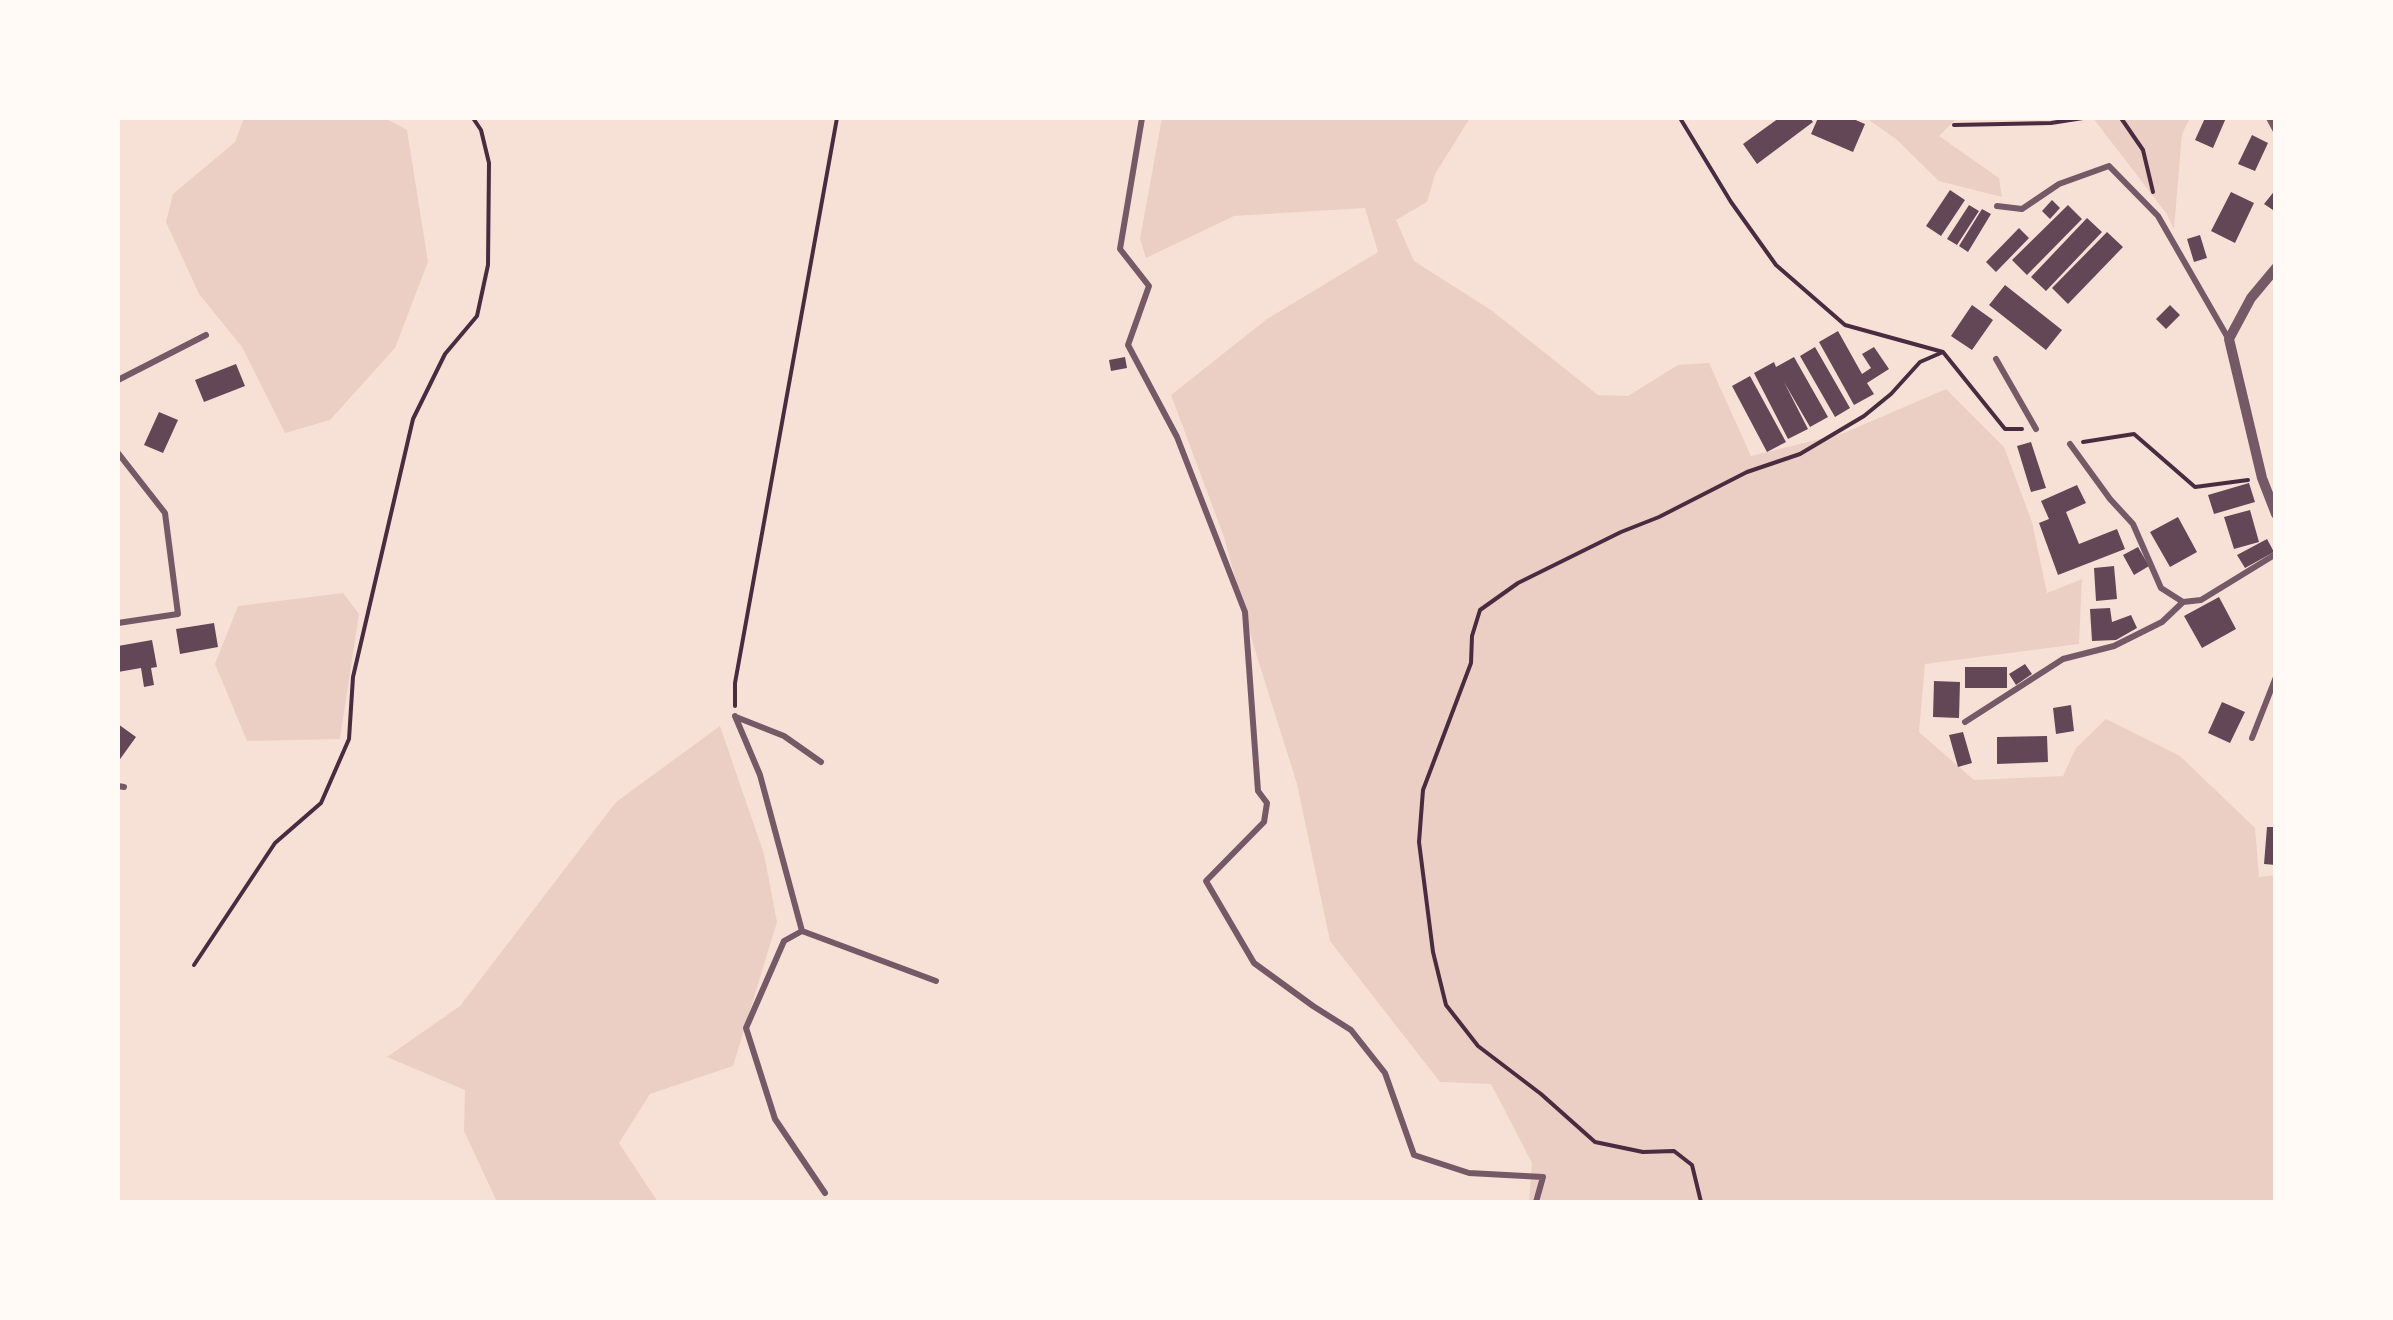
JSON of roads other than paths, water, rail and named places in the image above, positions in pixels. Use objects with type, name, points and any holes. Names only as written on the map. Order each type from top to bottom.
[{"type":"street","points":[[2276,268],[2251,298],[2229,339],[2262,478],[2276,514]]},
{"type":"lane","points":[[1142,118],[1120,249],[1149,286],[1128,345],[1177,437],[1245,612],[1258,791],[1267,803],[1264,822],[1206,881],[1254,963],[1352,1030],[1385,1073],[1414,1155],[1470,1172],[1544,1177],[1536,1202]]},
{"type":"lane","points":[[2269,118],[2276,132]]},
{"type":"lane","points":[[1996,206],[2022,209],[2059,184],[2108,166],[2158,216],[2229,339]]},
{"type":"lane","points":[[118,380],[206,335]]},
{"type":"lane","points":[[1996,359],[2036,429]]},
{"type":"lane","points":[[2070,444],[2110,499],[2134,524],[2162,588],[2183,602]]},
{"type":"lane","points":[[118,454],[165,513],[178,614],[118,624]]},
{"type":"lane","points":[[1965,722],[2063,660],[2114,646],[2162,622],[2183,602],[2201,600],[2276,554]]},
{"type":"lane","points":[[2252,738],[2276,676]]},
{"type":"lane","points":[[802,931],[760,775],[735,716],[784,736],[821,762]]},
{"type":"lane","points":[[824,1194],[775,1119],[746,1028],[784,941],[802,931],[936,981]]}]
